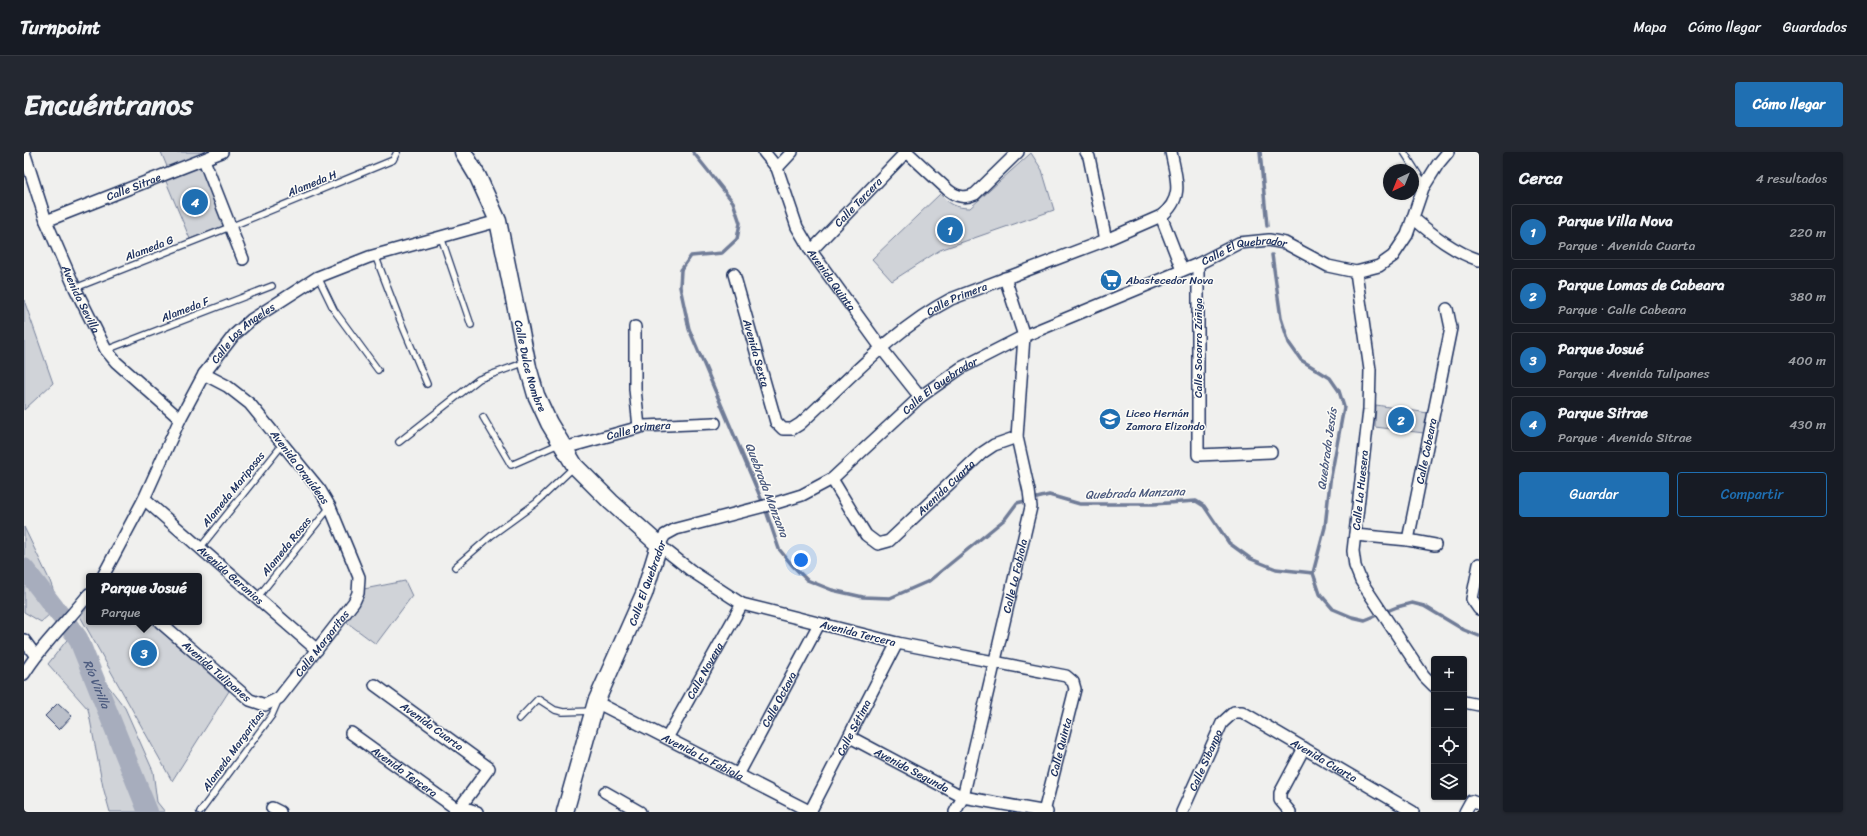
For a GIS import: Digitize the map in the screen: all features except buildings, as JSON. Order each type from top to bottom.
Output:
[{"type":"street","name":"Calle Sitrae","points":[[46,221],[222,152]]},
{"type":"street","name":"Calle Dulce Nombre","points":[[464,152],[478,177],[498,221],[526,361],[536,394],[549,423],[576,466],[611,502],[659,546]]},
{"type":"street","name":"Avenida Quinta","points":[[764,152],[777,168],[797,227],[811,251],[882,349],[920,397]]},
{"type":"street","points":[[777,168],[792,152]]},
{"type":"street","points":[[906,152],[954,195],[962,197],[969,197],[975,194],[1018,152]]},
{"type":"street","name":"Calle Tercera","points":[[811,251],[906,152]]},
{"type":"street","points":[[1086,152],[1089,157],[1106,240]]},
{"type":"street","points":[[1171,152],[1178,184],[1176,201],[1170,210],[1161,216],[1182,270]]},
{"type":"street","name":"Calle El Quebrador","points":[[565,812],[595,706],[644,594],[659,546],[665,535],[676,528],[802,495],[832,479],[920,397],[961,368],[1024,336],[1198,264],[1239,243],[1269,240],[1285,243],[1328,266],[1356,272],[1385,263],[1407,235],[1418,199],[1438,164],[1448,152]]},
{"type":"street","name":"Avenida Sevilla","points":[[28,153],[46,221],[75,288],[106,350],[116,362],[180,419]]},
{"type":"street","points":[[204,160],[243,259]]},
{"type":"street","name":"Calle Primera","points":[[783,429],[792,429],[800,424],[882,349],[932,309],[951,299],[1106,240],[1161,216]]},
{"type":"street","points":[[1413,218],[1433,235],[1464,255],[1479,260]]},
{"type":"street","name":"Calle Los Ángeles","points":[[106,573],[144,499],[180,419],[204,374],[234,335],[251,320],[318,277],[375,255],[498,221]]},
{"type":"street","name":"Calle Socorro Zúñiga","points":[[1198,264],[1198,455],[1272,452]]},
{"type":"street","name":"Calle La Huesera","points":[[1356,272],[1370,370],[1369,410],[1353,551],[1355,566],[1361,581],[1424,676],[1431,683]]},
{"type":"street","name":"Avenida Sexta","points":[[734,274],[776,422],[783,429]]},
{"type":"street","points":[[1005,278],[1024,336]]},
{"type":"street","name":"Calle Cabeara","points":[[1408,540],[1452,328],[1447,309]]},
{"type":"street","points":[[635,327],[635,389],[639,427]]},
{"type":"street","name":"Calle La Fabiola","points":[[955,812],[963,797],[1031,506],[1017,437],[1024,336]]},
{"type":"street","name":"Avenida Orquídeas","points":[[204,374],[227,386],[250,404],[320,490],[330,507],[359,577],[359,586]]},
{"type":"street","name":"Calle Primera","points":[[562,445],[639,427],[715,423]]},
{"type":"street","name":"Avenida Cuarta","points":[[832,479],[866,536],[878,544],[889,541],[982,453],[994,445],[1017,437]]},
{"type":"street","name":"Avenida Geranios","points":[[144,499],[317,650]]},
{"type":"street","points":[[1355,535],[1408,540],[1435,545]]},
{"type":"street","name":"Avenida Tercera","points":[[659,546],[693,572],[742,604],[897,643],[1066,676],[1073,682]]},
{"type":"street","points":[[1479,564],[1472,599],[1479,609]]},
{"type":"street","name":"Calle Margaritas","points":[[279,698],[354,602],[359,586]]},
{"type":"street","points":[[24,674],[35,655],[75,612],[86,598]]},
{"type":"street","name":"Calle Novena","points":[[666,738],[742,604]]},
{"type":"street","name":"Calle Octava","points":[[738,775],[819,624]]},
{"type":"street","name":"Avenida Tulipanes","points":[[163,625],[250,700],[265,704],[279,698]]},
{"type":"street","points":[[24,640],[35,655]]},
{"type":"street","name":"Calle Sétima","points":[[810,812],[897,643]]},
{"type":"street","name":"Calle Quinta","points":[[1045,812],[1075,689],[1073,682]]},
{"type":"street","name":"Avenida Cuarta","points":[[375,685],[489,768],[457,811]]},
{"type":"street","points":[[1467,703],[1479,705]]},
{"type":"street","name":"Avenida La Fabiola","points":[[595,706],[666,738],[810,812]]},
{"type":"street","name":"Avenida Cuarta","points":[[1234,712],[1242,712],[1413,812]]},
{"type":"street","name":"Calle Sibanpo","points":[[1182,812],[1222,723],[1234,712]]},
{"type":"street","name":"Avenida Tercera","points":[[351,733],[457,811]]},
{"type":"street","name":"Avenida Segunda","points":[[850,736],[963,797],[1045,812]]},
{"type":"street","points":[[1290,812],[1280,800],[1282,786],[1304,748]]},
{"type":"street","points":[[605,792],[640,812]]},
{"type":"street","points":[[1465,812],[1471,801],[1479,804]]},
{"type":"street","points":[[457,811],[465,808],[477,812]]},
{"type":"lane","name":"Alameda H","points":[[230,227],[393,160],[397,152]]},
{"type":"lane","points":[[1404,152],[1425,185]]},
{"type":"lane","name":"Alameda G","points":[[75,288],[230,227]]},
{"type":"lane","points":[[441,237],[471,325]]},
{"type":"lane","points":[[375,255],[427,384]]},
{"type":"lane","points":[[318,277],[334,310],[378,370]]},
{"type":"lane","name":"Alameda F","points":[[106,350],[272,286]]},
{"type":"lane","points":[[399,442],[479,379],[526,361]]},
{"type":"lane","points":[[483,417],[510,465],[562,445]]},
{"type":"lane","name":"Alameda Mariposas","points":[[200,548],[283,443]]},
{"type":"lane","points":[[456,567],[492,535],[536,503],[576,466]]},
{"type":"lane","name":"Alameda Rosas","points":[[257,598],[330,507]]},
{"type":"lane","name":"Alameda Margaritas","points":[[200,812],[272,715],[279,698]]},
{"type":"lane","points":[[519,720],[538,699],[555,710],[563,712],[595,706]]},
{"type":"shaded area","points":[[161,152],[211,152],[168,169]]},
{"type":"shaded area","points":[[1031,153],[1042,170],[1054,210],[940,250],[892,281],[872,259],[940,194],[953,205],[970,208]]},
{"type":"shaded area","points":[[201,164],[224,226],[190,239],[165,179]]},
{"type":"shaded area","points":[[24,300],[53,383],[24,410]]},
{"type":"shaded area","points":[[1376,405],[1428,413],[1424,433],[1375,427]]},
{"type":"shaded area","points":[[24,527],[50,581],[59,606],[41,622],[24,612]]},
{"type":"shaded area","points":[[405,581],[412,596],[376,644],[345,621],[364,589]]},
{"type":"shaded area","points":[[86,609],[86,625],[153,625],[229,691],[172,781],[80,616]]},
{"type":"shaded area","points":[[70,636],[125,708],[153,771],[157,802],[165,812],[110,812],[103,787],[88,709],[48,664]]},
{"type":"waterway","name":"Quebrada Manzana","points":[[693,152],[733,202],[740,223],[737,239],[722,253],[691,256],[681,270],[680,287],[689,329],[765,508],[779,549],[807,580],[832,590],[863,597],[890,598],[929,581],[1005,519],[1017,503],[1049,495],[1080,504],[1154,504],[1196,501],[1204,506],[1229,543],[1251,559],[1276,569],[1313,573]]},
{"type":"waterway","name":"Quebrada Jesús","points":[[1260,152],[1267,226]]},
{"type":"waterway","name":"Quebrada Jesús","points":[[1272,255],[1281,318],[1289,343],[1301,360],[1330,378],[1339,391],[1344,407],[1330,482],[1325,527],[1313,573]]},
{"type":"waterway","name":"Río Virilla","points":[[24,568],[78,638],[148,812]]},
{"type":"waterway","points":[[1313,573],[1320,594],[1333,609],[1352,617],[1365,620],[1397,607],[1412,603],[1424,606],[1464,630],[1479,636]]},
{"type":"place","name":"Parque Sitrae","points":[[195,202]]},
{"type":"place","name":"Parque Villa Nova","points":[[950,230]]},
{"type":"place","name":"Abastecedor Nova","points":[[1111,280]]},
{"type":"place","name":"Liceo Hernán Zamora Elizondo","points":[[1110,419]]},
{"type":"place","name":"Parque Lomas de Cabeara","points":[[1401,420]]},
{"type":"place","name":"Parque Josué","points":[[144,653]]}]
